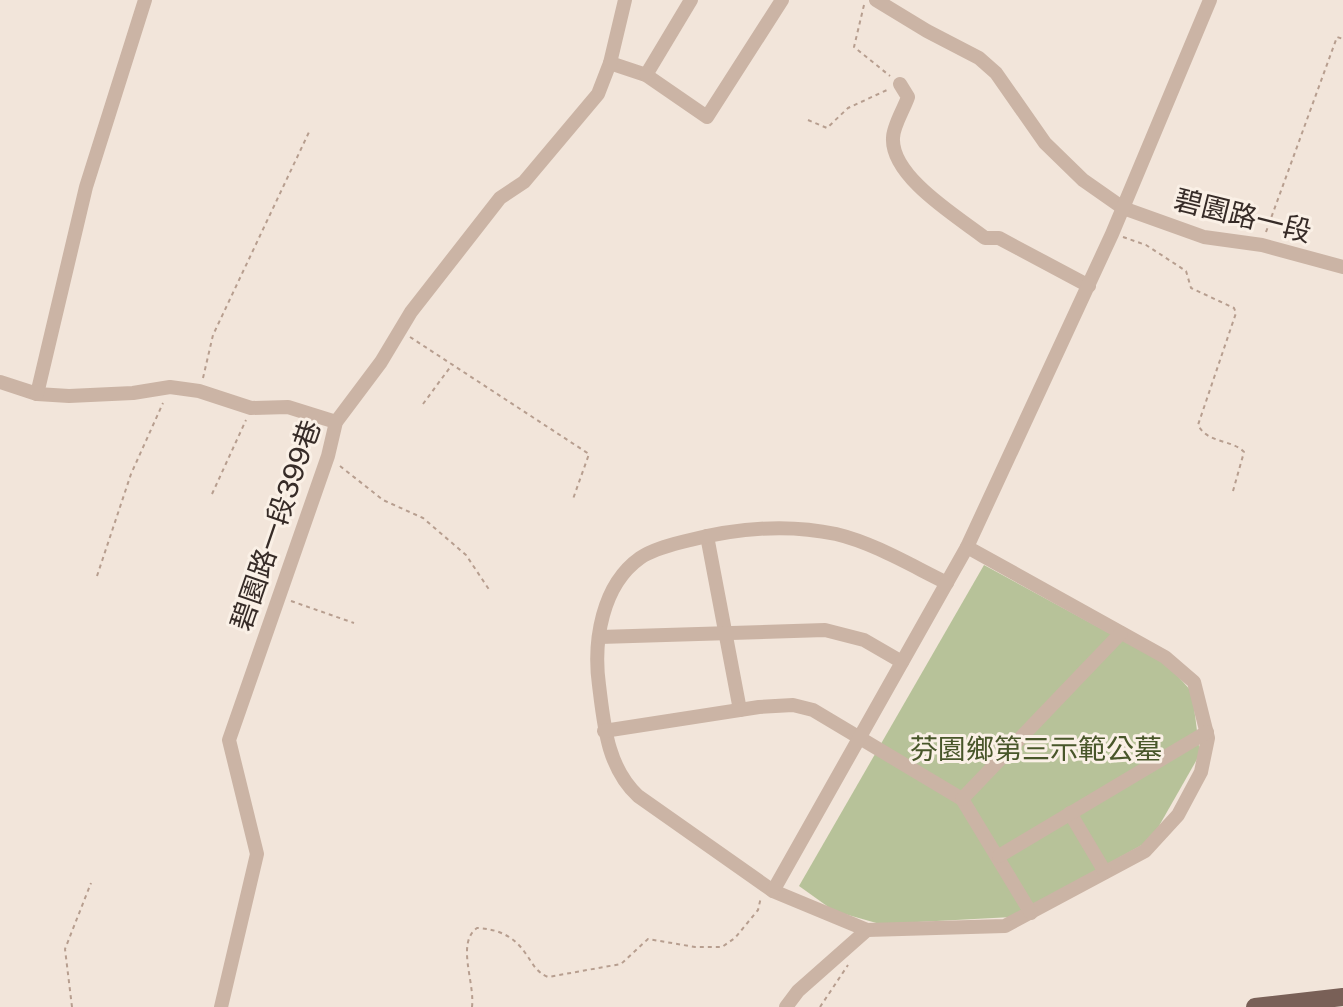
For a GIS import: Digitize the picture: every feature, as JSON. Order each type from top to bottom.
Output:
[{"type":"main road","points":[[1255,1007],[1343,997]]},
{"type":"street","points":[[37,394],[86,187],[145,0]]},
{"type":"street","name":"碧園路一段399巷","points":[[221,1007],[257,854],[229,740],[328,456],[336,422],[381,362],[399,330],[500,198],[524,182],[598,94],[610,63],[625,0]]},
{"type":"street","points":[[646,75],[691,0]]},
{"type":"street","points":[[610,63],[646,75],[707,117],[782,0]]},
{"type":"street","name":"碧園路一段","points":[[876,0],[979,58],[996,73],[1045,143],[1083,180],[1123,208],[1204,237],[1262,245],[1343,267]]},
{"type":"street","points":[[770,888],[967,547],[1089,286],[1210,0]]},
{"type":"street","points":[[900,84],[908,97],[893,137],[895,150],[914,185],[985,238],[999,238],[1089,286]]},
{"type":"street","points":[[0,382],[37,394],[69,396],[133,393],[170,387],[199,391],[251,408],[288,407],[336,422]]},
{"type":"street","points":[[947,583],[838,535],[787,527],[746,529],[707,536],[671,545],[641,558],[611,591],[600,637],[598,678],[604,731],[625,783],[638,796],[770,888],[867,930],[1005,926],[1145,851],[1178,815],[1201,772],[1207,732],[1194,682],[1165,657],[967,547]]},
{"type":"street","points":[[707,536],[740,710]]},
{"type":"street","points":[[600,637],[825,630],[864,640],[902,662]]},
{"type":"street","points":[[962,799],[1121,633]]},
{"type":"street","points":[[604,731],[740,710],[803,706],[962,799],[1031,913]]},
{"type":"street","points":[[999,856],[1207,732]]},
{"type":"street","points":[[1070,813],[1105,872]]},
{"type":"street","points":[[786,1007],[798,991],[867,930]]},
{"type":"path","points":[[808,120],[827,128],[848,108],[900,84],[854,47],[866,0]]},
{"type":"path","points":[[1262,245],[1337,37],[1343,39]]},
{"type":"path","points":[[199,391],[213,335],[310,130]]},
{"type":"path","points":[[1112,234],[1146,245],[1186,271],[1191,288],[1234,308],[1236,313],[1198,425],[1201,431],[1221,443],[1238,445],[1244,452],[1233,491]]},
{"type":"path","points":[[399,330],[589,454],[573,499]]},
{"type":"path","points":[[423,404],[453,365]]},
{"type":"path","points":[[97,576],[131,474],[170,387]]},
{"type":"path","points":[[212,494],[251,408]]},
{"type":"path","points":[[328,456],[383,500],[423,518],[466,555],[490,591]]},
{"type":"path","points":[[278,597],[354,623]]},
{"type":"path","points":[[72,1007],[65,949],[91,883]]},
{"type":"path","points":[[472,1007],[471,977],[465,950],[470,933],[477,928],[503,932],[525,952],[535,968],[548,977],[621,964],[648,939],[695,947],[722,947],[735,938],[758,910],[770,888]]},
{"type":"path","points":[[820,1007],[847,970],[854,941]]},
{"type":"green space","name":"芬園鄉第三示範公墓","points":[[984,565],[1168,665],[1192,692],[1200,754],[1151,840],[1012,917],[880,924],[834,911],[799,886]]}]
